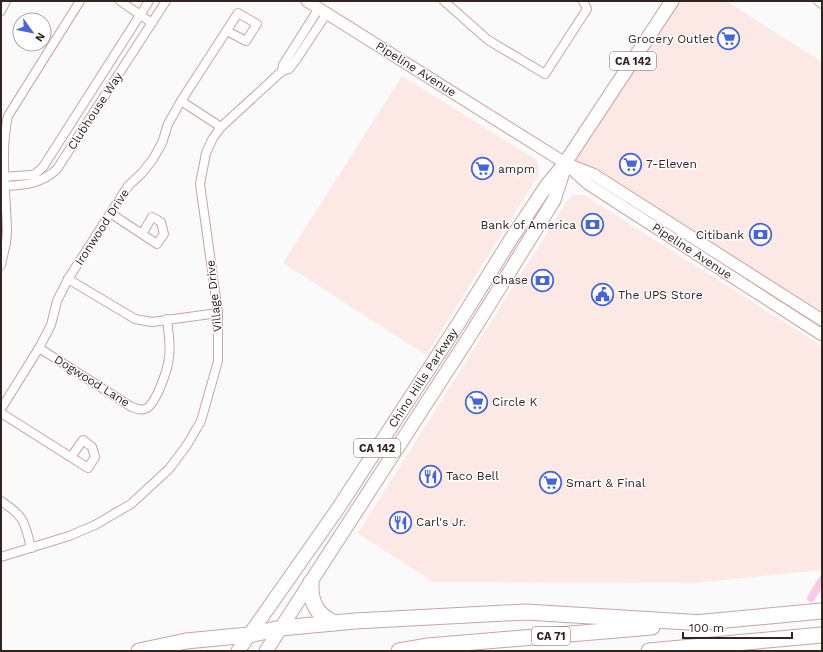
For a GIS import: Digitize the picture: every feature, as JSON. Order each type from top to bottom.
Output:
[{"type":"highway","points":[[311,582],[310,594],[317,612],[325,619],[334,623]]},
{"type":"highway","name":"CA 71","points":[[399,651],[428,646],[822,611]]},
{"type":"highway","points":[[139,651],[186,642],[249,635],[281,628],[334,623],[526,612],[704,622]]},
{"type":"highway","points":[[649,651],[822,635]]},
{"type":"main road","name":"Pipeline Avenue","points":[[307,1],[565,164],[588,184],[822,335]]},
{"type":"main road","name":"Chino Hills Parkway","points":[[238,651],[337,510],[542,192],[565,164],[672,1]]},
{"type":"main road","name":"Pipeline Avenue","points":[[565,164],[593,174],[822,320]]},
{"type":"main road","name":"Chino Hills Parkway","points":[[266,651],[471,334],[554,200],[565,164]]},
{"type":"street","points":[[1,11],[6,1]]},
{"type":"street","points":[[1,265],[7,231],[2,177],[4,128],[8,116],[80,1]]},
{"type":"street","points":[[120,1],[152,23]]},
{"type":"street","name":"Clubhouse Way","points":[[2,177],[31,176],[43,167],[149,1]]},
{"type":"street","name":"Clubhouse Way","points":[[3,186],[31,184],[50,177],[57,169],[166,1]]},
{"type":"street","points":[[444,1],[488,40],[545,74],[587,9],[583,1]]},
{"type":"street","points":[[818,1],[822,4]]},
{"type":"street","name":"Village Drive","points":[[282,71],[283,65],[303,34],[323,11]]},
{"type":"street","name":"Village Drive","points":[[1,557],[69,536],[95,525],[131,504],[169,469],[187,445],[201,421],[218,361],[218,313],[200,184],[206,153],[213,138],[221,127],[282,71],[289,69],[311,38],[323,11]]},
{"type":"street","name":"Ironwood Drive","points":[[1,409],[39,348],[51,325],[57,301],[68,279],[128,186],[142,173],[153,159],[162,143],[168,124],[181,101],[227,31]]},
{"type":"street","points":[[303,34],[311,38]]},
{"type":"street","points":[[181,101],[221,127]]},
{"type":"street","points":[[110,213],[142,234]]},
{"type":"street","points":[[68,279],[135,319],[152,322],[218,313]]},
{"type":"street","name":"Dogwood Lane","points":[[39,348],[130,406],[140,410],[146,409],[155,400],[169,357],[167,319]]},
{"type":"street","points":[[1,413],[71,457]]},
{"type":"street","points":[[1,501],[20,515],[26,525],[32,548]]},
{"type":"shaded area","points":[[678,1],[726,1],[822,62],[822,324],[570,163]]},
{"type":"shaded area","points":[[402,76],[537,160],[539,174],[426,355],[283,263]]},
{"type":"shaded area","points":[[571,195],[584,195],[822,346],[822,570],[694,583],[433,582],[358,533]]},
{"type":"waterway","points":[[811,598],[822,580]]},
{"type":"place","name":"Grocery Outlet","points":[[729,39]]},
{"type":"place","name":"7-Eleven","points":[[630,164]]},
{"type":"place","name":"ampm","points":[[483,169]]},
{"type":"place","name":"Bank of America","points":[[592,225]]},
{"type":"place","name":"Citibank","points":[[760,235]]},
{"type":"place","name":"Chase","points":[[543,280]]},
{"type":"place","name":"The UPS Store","points":[[603,295]]},
{"type":"place","name":"Circle K","points":[[476,402]]},
{"type":"place","name":"Taco Bell","points":[[430,476]]},
{"type":"place","name":"Smart & Final","points":[[550,483]]},
{"type":"place","name":"Carl's Jr.","points":[[400,522]]}]
